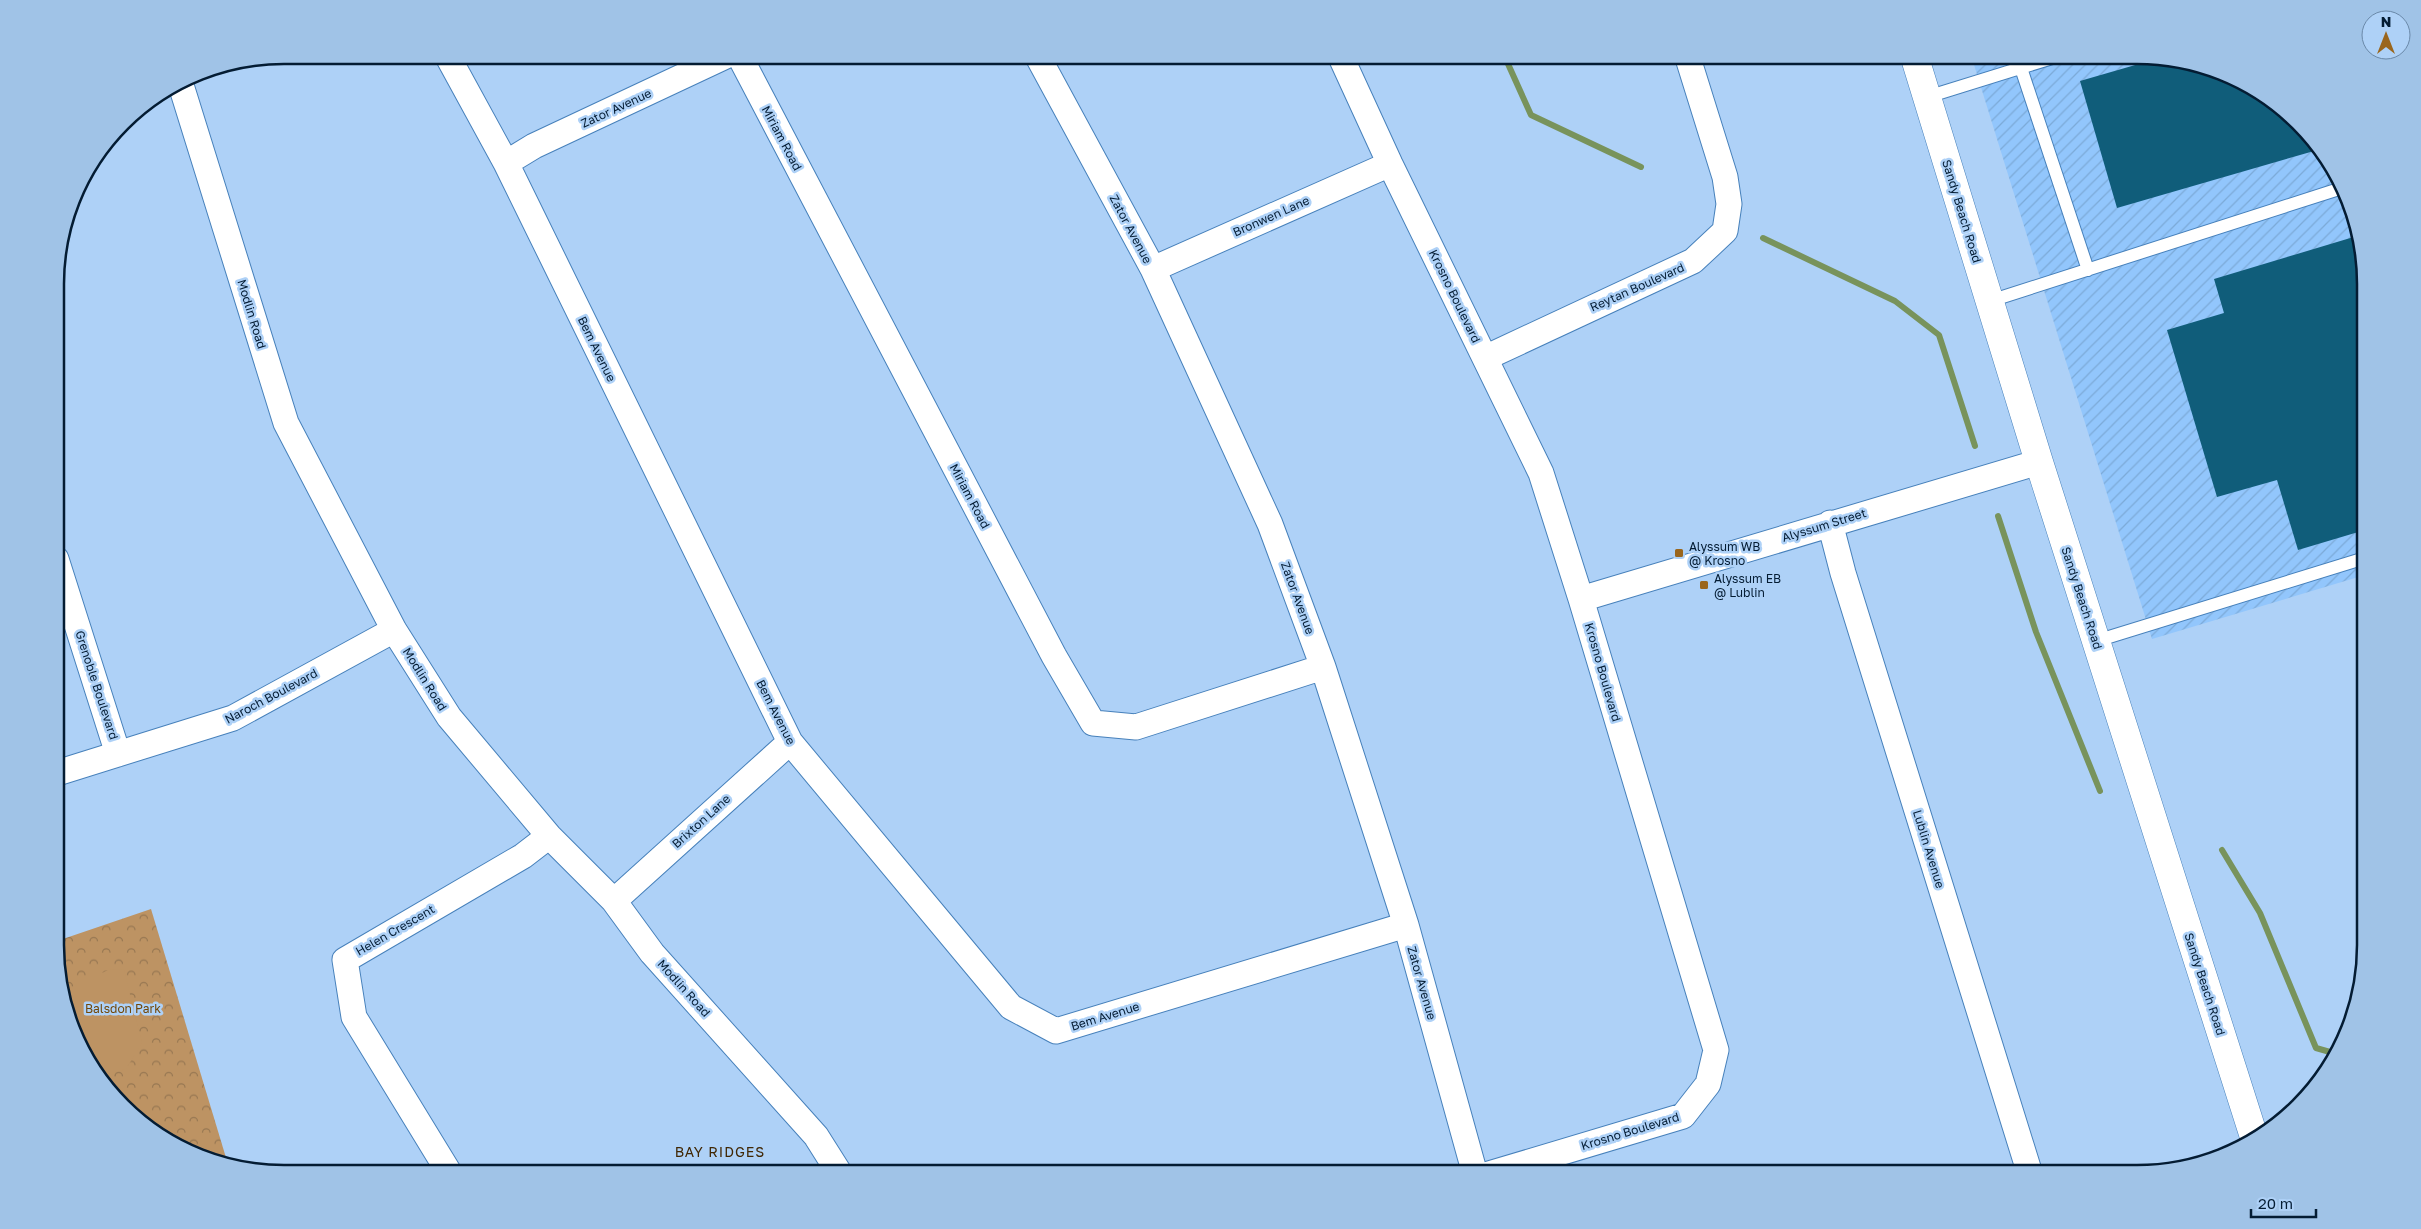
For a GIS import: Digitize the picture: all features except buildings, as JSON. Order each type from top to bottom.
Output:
[{"type":"street","name":"Bem Avenue","points":[[452,64],[506,163],[790,742],[1011,1007],[1056,1031],[1406,926]]},
{"type":"street","name":"Zator Avenue","points":[[506,163],[534,146],[709,64]]},
{"type":"street","name":"Miriam Road","points":[[744,64],[1054,656],[1093,723],[1136,727],[1323,667]]},
{"type":"street","name":"Zator Avenue","points":[[1042,64],[1153,269],[1270,524],[1323,667],[1406,926],[1472,1165]]},
{"type":"street","name":"Krosno Boulevard","points":[[1344,64],[1390,164],[1541,473],[1581,599],[1716,1050],[1708,1084],[1683,1116],[1519,1165]]},
{"type":"street","name":"Reytan Boulevard","points":[[1485,358],[1693,262],[1725,231],[1729,204],[1726,177],[1690,64]]},
{"type":"street","name":"Sandy Beach Road","points":[[1917,64],[2039,462],[2253,1132]]},
{"type":"street","name":"Modlin Road","points":[[182,89],[286,423],[394,630],[449,717],[549,836],[614,901],[652,953],[816,1136],[834,1165]]},
{"type":"street","name":"Bronwen Lane","points":[[1153,269],[1390,164]]},
{"type":"street","name":"Alyssum Street","points":[[1581,599],[2039,462]]},
{"type":"street","name":"Lublin Avenue","points":[[1830,524],[1846,582],[2027,1165]]},
{"type":"street","name":"Grenoble Boulevard","points":[[64,584],[118,754]]},
{"type":"street","name":"Naroch Boulevard","points":[[64,771],[233,718],[394,630]]},
{"type":"street","name":"Brixton Lane","points":[[614,901],[790,742]]},
{"type":"street","name":"Helen Crescent","points":[[444,1165],[354,1017],[345,960],[523,856],[549,836]]},
{"type":"lane","points":[[1927,97],[2034,64]]},
{"type":"lane","points":[[2021,68],[2088,270]]},
{"type":"lane","points":[[1990,301],[2336,190]]},
{"type":"lane","points":[[2096,641],[2357,560]]},
{"type":"shaded area","points":[[1974,64],[2151,64],[2180,68],[2208,75],[2247,93],[2271,109],[2293,128],[2312,150],[2328,174],[2346,213],[2353,241],[2357,270],[2357,577],[2152,639]]},
{"type":"green space","name":"Balsdon Park","points":[[151,909],[226,1158],[187,1143],[150,1120],[128,1101],[109,1079],[93,1055],[75,1016],[66,974],[64,939]]},
{"type":"green space","points":[[110,969],[124,970],[142,1043],[126,1069],[106,1075],[86,1042],[75,1016],[68,990]]},
{"type":"waterway","points":[[1508,64],[1531,115],[1641,167]]},
{"type":"waterway","points":[[1763,238],[1895,301],[1939,335],[1975,446]]},
{"type":"waterway","points":[[1998,516],[2036,632],[2100,791]]},
{"type":"waterway","points":[[2222,850],[2260,913],[2316,1048],[2330,1052]]},
{"type":"place","name":"Alyssum WB @ Krosno","points":[[1679,553]]},
{"type":"place","name":"Alyssum EB @ Lublin","points":[[1704,585]]},
{"type":"district","name":"BAY RIDGES","points":[[720,1151]]}]
